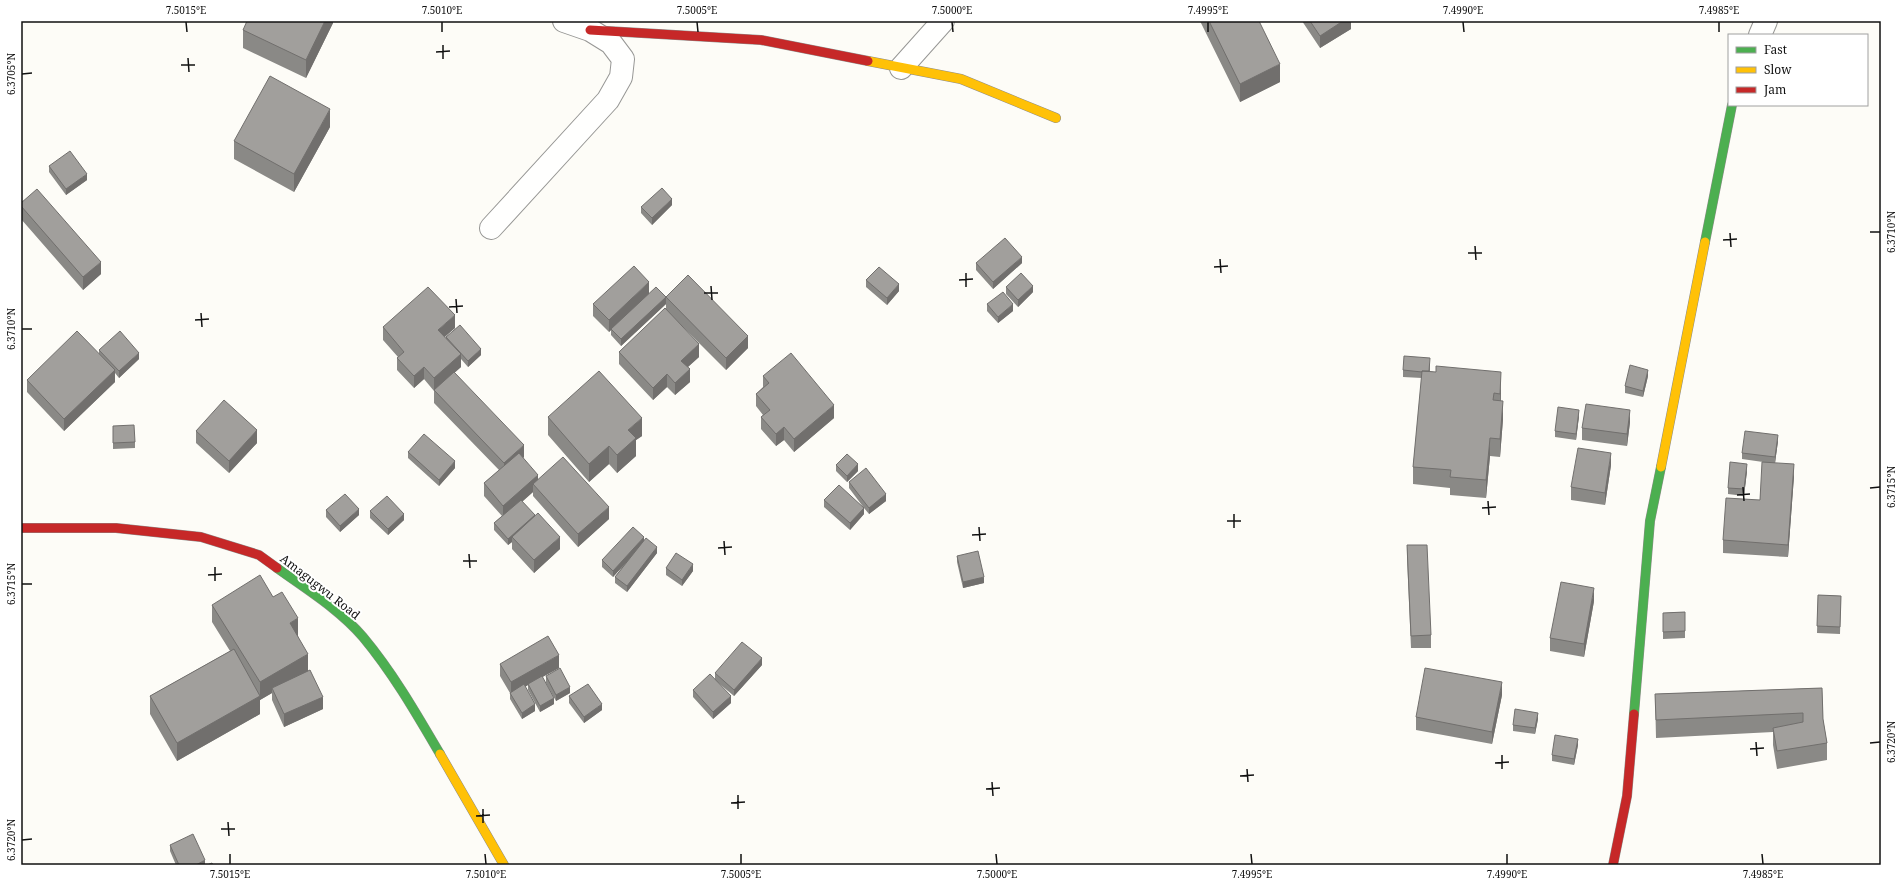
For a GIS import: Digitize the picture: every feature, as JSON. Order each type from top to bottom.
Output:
[{"type":"street","points":[[491,228],[608,100],[621,77],[623,59],[611,43],[590,30],[564,21]]},
{"type":"street","points":[[901,68],[943,21]]},
{"type":"street","points":[[1760,34],[1766,21]]},
{"type":"street","points":[[590,30],[761,40],[960,79],[1056,118]]},
{"type":"street","points":[[1612,865],[1627,796],[1650,520],[1732,106]]},
{"type":"street","name":"Amagugwu Road","points":[[21,528],[116,528],[172,533],[201,537],[259,555],[339,614],[362,636],[403,690],[504,865]]},
{"type":"building","points":[[247,21],[325,21],[306,60],[243,30]]},
{"type":"building","points":[[1209,21],[1259,21],[1280,64],[1240,84]]},
{"type":"building","points":[[1310,21],[1343,21],[1320,36]]},
{"type":"building","points":[[270,76],[330,109],[294,174],[234,141]]},
{"type":"building","points":[[70,151],[87,174],[66,189],[49,166]]},
{"type":"building","points":[[662,188],[672,199],[652,218],[641,207]]},
{"type":"building","points":[[37,189],[101,262],[83,277],[21,206],[21,203]]},
{"type":"building","points":[[1005,238],[1022,257],[993,282],[976,263]]},
{"type":"building","points":[[634,266],[649,282],[609,320],[593,304]]},
{"type":"building","points":[[879,267],[899,284],[887,298],[866,280]]},
{"type":"building","points":[[1021,273],[1033,286],[1018,300],[1006,287]]},
{"type":"building","points":[[688,275],[748,336],[726,358],[666,297]]},
{"type":"building","points":[[428,287],[455,315],[438,330],[461,354],[434,378],[424,367],[414,376],[397,358],[404,352],[383,327]]},
{"type":"building","points":[[656,287],[666,297],[621,339],[611,329]]},
{"type":"building","points":[[1003,292],[1013,304],[998,317],[987,304]]},
{"type":"building","points":[[665,308],[699,344],[681,361],[690,369],[675,383],[667,374],[653,388],[619,352]]},
{"type":"building","points":[[460,325],[481,349],[468,361],[446,337]]},
{"type":"building","points":[[77,331],[115,370],[64,419],[27,380]]},
{"type":"building","points":[[120,331],[139,353],[119,371],[99,350]]},
{"type":"building","points":[[791,353],[834,405],[794,439],[784,427],[776,434],[761,417],[770,410],[756,394],[769,383],[763,376]]},
{"type":"building","points":[[1404,356],[1430,358],[1429,371],[1422,372],[1403,370]]},
{"type":"building","points":[[1630,365],[1648,370],[1643,391],[1625,386]]},
{"type":"building","points":[[1436,366],[1501,372],[1500,394],[1494,393],[1493,400],[1503,401],[1500,439],[1490,438],[1486,480],[1450,477],[1451,470],[1413,467],[1422,371],[1436,372]]},
{"type":"building","points":[[599,371],[642,418],[628,430],[636,438],[617,455],[609,446],[589,464],[548,417]]},
{"type":"building","points":[[454,372],[524,445],[504,463],[434,390]]},
{"type":"building","points":[[224,400],[257,430],[229,461],[196,431]]},
{"type":"building","points":[[1586,404],[1630,410],[1627,434],[1582,428]]},
{"type":"building","points":[[1558,407],[1579,410],[1576,434],[1555,431]]},
{"type":"building","points":[[134,425],[135,442],[113,443],[113,426]]},
{"type":"building","points":[[1745,431],[1778,435],[1775,457],[1742,453]]},
{"type":"building","points":[[424,434],[455,461],[439,480],[408,452]]},
{"type":"building","points":[[1578,448],[1611,453],[1605,493],[1571,487]]},
{"type":"building","points":[[519,453],[538,475],[503,506],[484,483]]},
{"type":"building","points":[[847,454],[858,464],[847,476],[836,465]]},
{"type":"building","points":[[563,457],[609,507],[578,534],[533,484]]},
{"type":"building","points":[[1730,462],[1747,464],[1744,489],[1728,488]]},
{"type":"building","points":[[1762,462],[1794,464],[1788,545],[1723,540],[1726,498],[1760,500]]},
{"type":"building","points":[[866,468],[886,494],[869,508],[849,482]]},
{"type":"building","points":[[839,485],[864,508],[850,523],[824,500]]},
{"type":"building","points":[[345,494],[359,509],[340,526],[326,510]]},
{"type":"building","points":[[387,496],[404,514],[388,529],[370,511]]},
{"type":"building","points":[[521,500],[535,515],[508,539],[494,523]]},
{"type":"building","points":[[538,513],[560,537],[534,560],[512,537]]},
{"type":"building","points":[[633,527],[644,537],[613,571],[602,560]]},
{"type":"building","points":[[646,538],[657,547],[627,586],[615,577]]},
{"type":"building","points":[[1407,545],[1427,545],[1431,635],[1411,636]]},
{"type":"building","points":[[978,551],[984,577],[963,582],[957,556]]},
{"type":"building","points":[[676,553],[693,564],[682,580],[666,568]]},
{"type":"building","points":[[260,575],[273,597],[282,592],[298,618],[290,623],[308,654],[260,682],[212,605]]},
{"type":"building","points":[[1561,582],[1594,588],[1584,644],[1550,638]]},
{"type":"building","points":[[1818,595],[1841,596],[1840,627],[1817,626]]},
{"type":"building","points":[[1685,612],[1685,631],[1663,632],[1663,613]]},
{"type":"building","points":[[548,636],[559,655],[511,682],[500,664]]},
{"type":"building","points":[[742,642],[762,658],[734,690],[715,673]]},
{"type":"building","points":[[234,649],[260,696],[177,743],[150,696]]},
{"type":"building","points":[[560,668],[570,687],[556,695],[546,676]]},
{"type":"building","points":[[1425,668],[1502,682],[1492,732],[1416,717]]},
{"type":"building","points":[[310,670],[323,697],[284,714],[272,688]]},
{"type":"building","points":[[710,674],[731,696],[713,712],[693,690]]},
{"type":"building","points":[[542,676],[554,698],[540,706],[528,684]]},
{"type":"building","points":[[524,684],[535,704],[522,713],[510,693]]},
{"type":"building","points":[[588,684],[602,704],[584,717],[569,696]]},
{"type":"building","points":[[1822,688],[1823,719],[1827,743],[1777,751],[1773,728],[1803,722],[1803,713],[1656,720],[1655,694]]},
{"type":"building","points":[[1515,709],[1538,713],[1535,728],[1513,725]]},
{"type":"building","points":[[1555,735],[1578,739],[1574,759],[1552,755]]},
{"type":"building","points":[[193,834],[205,860],[196,865],[179,865],[170,845]]},
{"type":"traffic: fast","points":[[1705,242],[1732,106]]},
{"type":"traffic: fast","points":[[1634,714],[1650,521],[1661,467]]},
{"type":"traffic: fast","points":[[277,568],[333,608],[363,637],[394,679],[440,754]]},
{"type":"traffic: slow","points":[[868,61],[961,79],[1056,118]]},
{"type":"traffic: slow","points":[[1661,467],[1705,242]]},
{"type":"traffic: slow","points":[[440,754],[504,865]]},
{"type":"traffic: jam","points":[[590,30],[761,40],[868,61]]},
{"type":"traffic: jam","points":[[21,528],[116,528],[201,537],[259,555],[277,568]]},
{"type":"traffic: jam","points":[[1613,865],[1627,796],[1634,714]]}]
